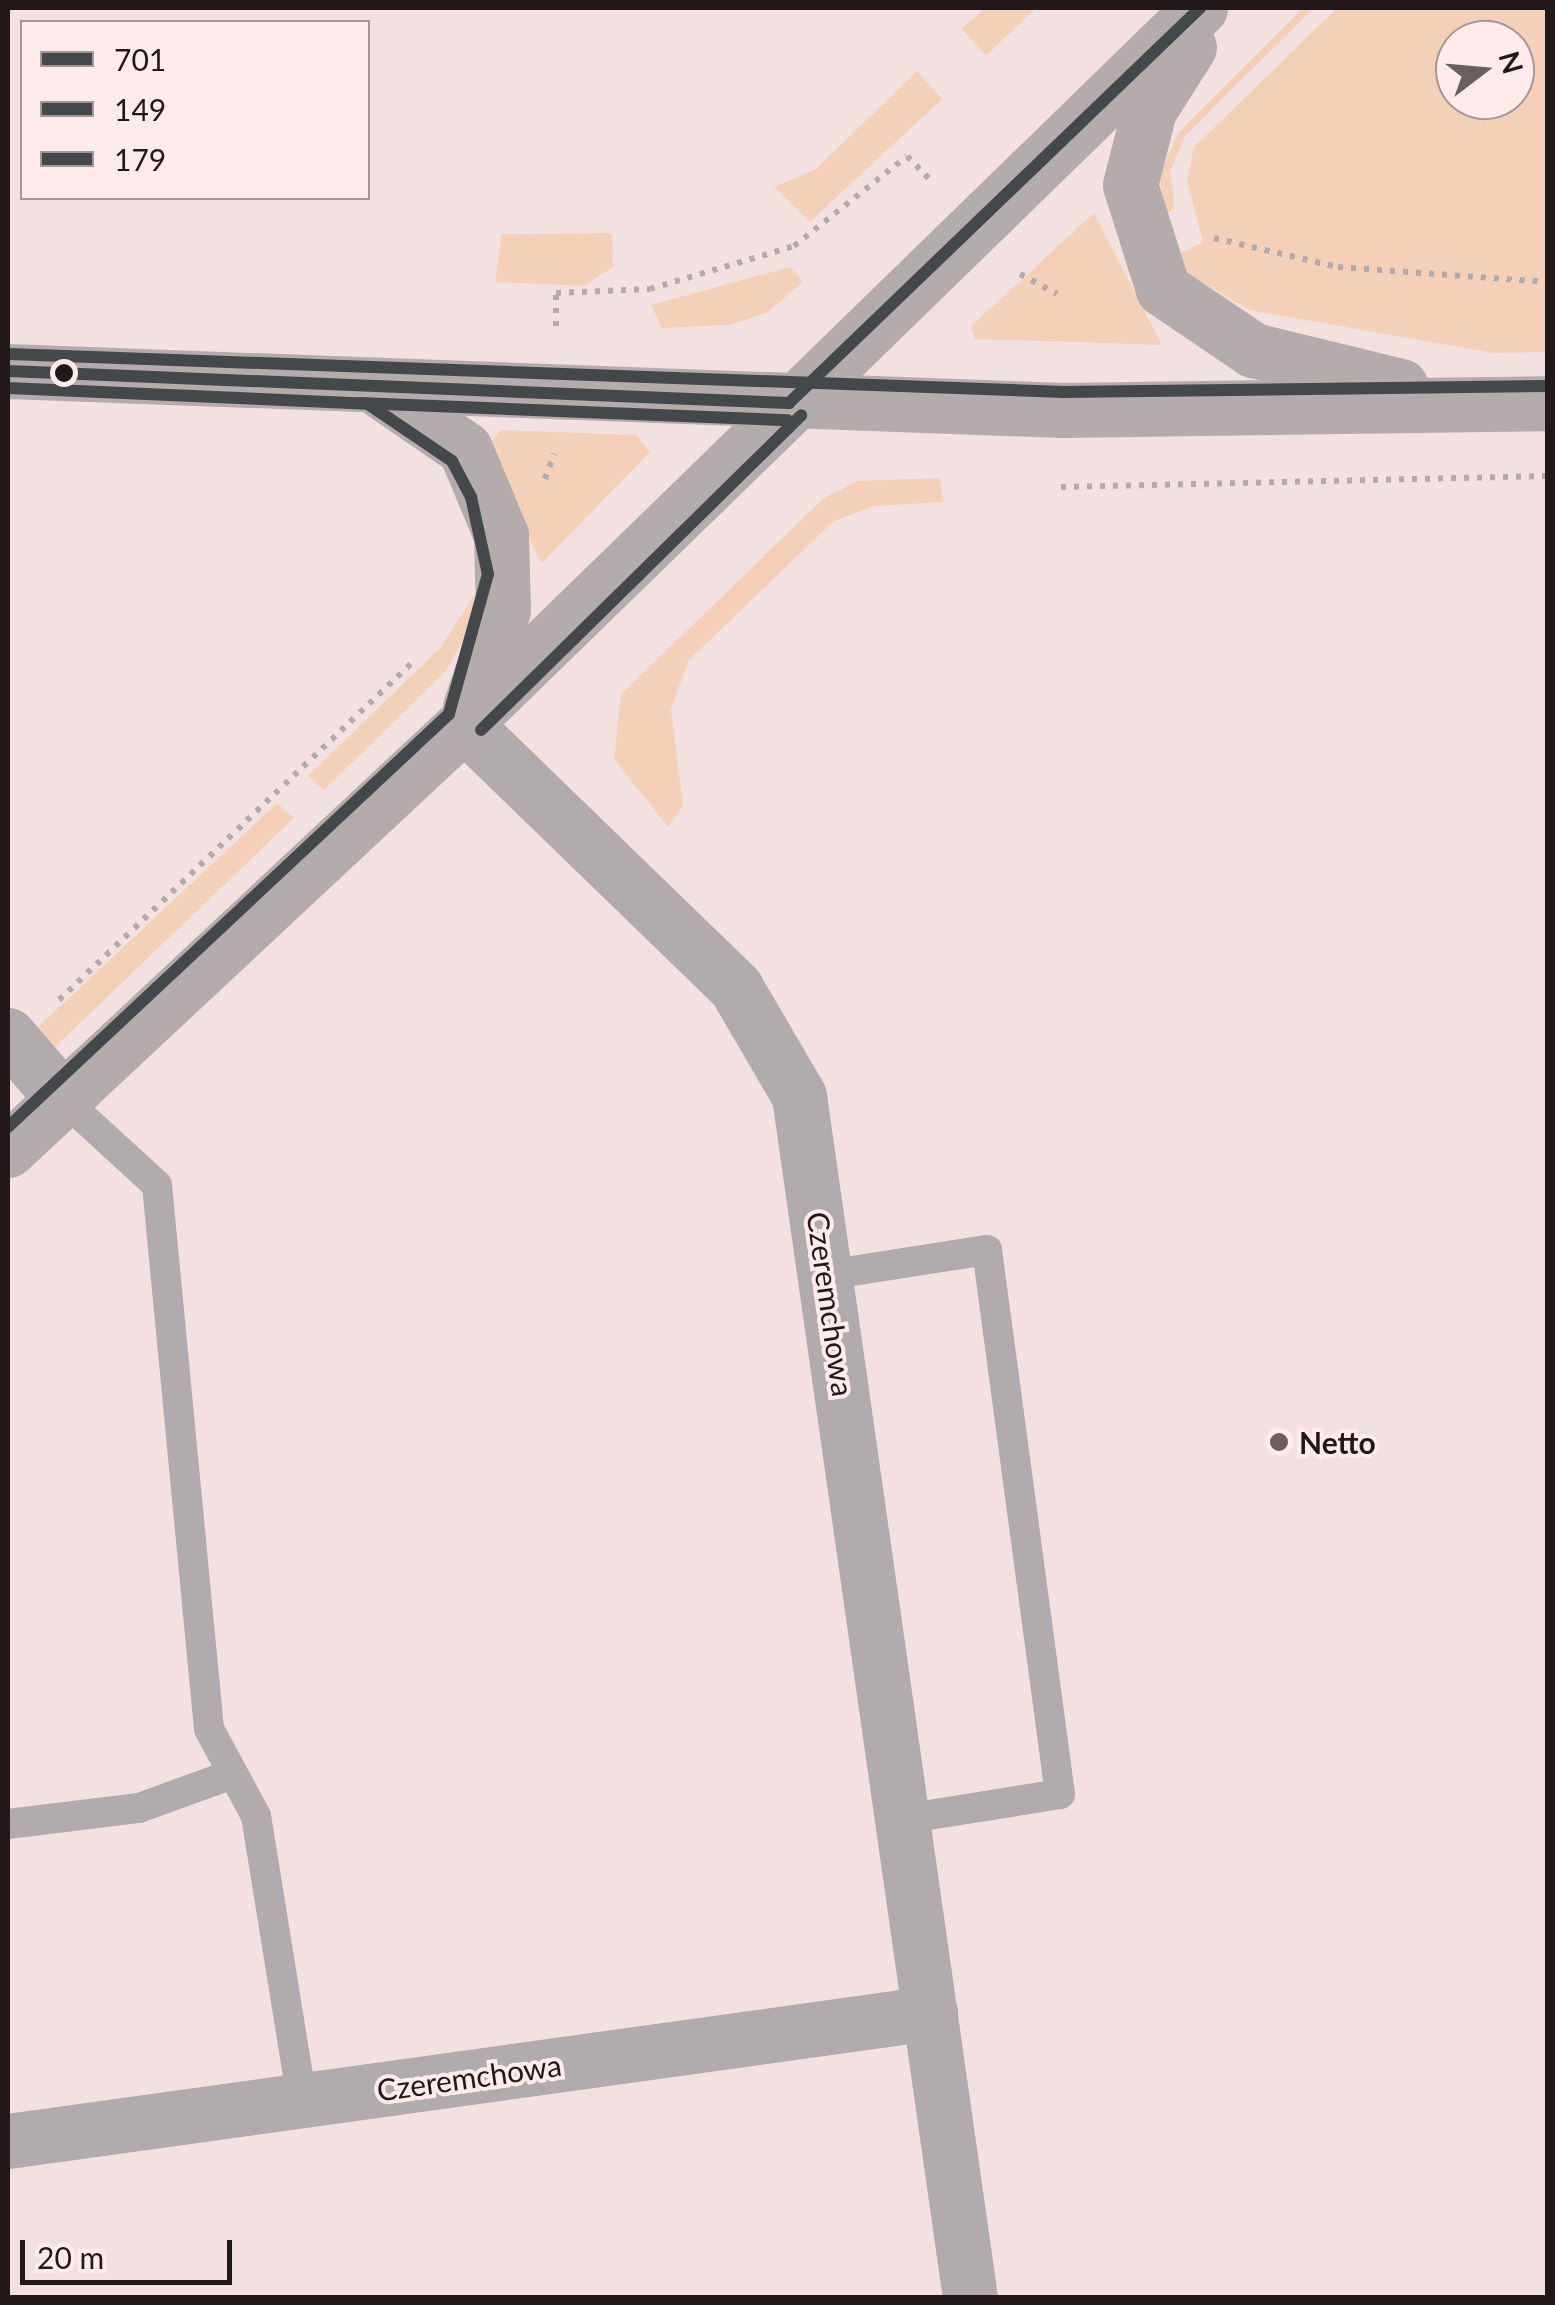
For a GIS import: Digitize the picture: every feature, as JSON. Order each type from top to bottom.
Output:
[{"type":"street","points":[[8,1150],[464,724],[789,402],[1200,8]]},
{"type":"street","points":[[1215,8],[1149,110],[1130,185],[1163,288],[1254,350],[1477,405]]},
{"type":"street","points":[[8,372],[789,402],[1548,403]]},
{"type":"street","points":[[374,387],[464,449],[502,535],[504,610],[464,724]]},
{"type":"street","name":"Czeremchowa","points":[[464,724],[763,1022],[807,1125],[970,2298]]},
{"type":"street","points":[[11,1039],[62,1098]]},
{"type":"street","name":"Czeremchowa","points":[[8,2140],[930,2013]]},
{"type":"lane","points":[[62,1098],[157,1185],[209,1730],[256,1816],[302,2100]]},
{"type":"lane","points":[[827,1276],[987,1250],[1060,1794],[904,1819]]},
{"type":"lane","points":[[8,1824],[139,1808],[232,1774]]},
{"type":"path","points":[[502,535],[554,468],[556,293],[650,289],[794,246],[906,156]]},
{"type":"path","points":[[1200,234],[1338,267],[1548,282]]},
{"type":"path","points":[[1060,487],[1548,476]]},
{"type":"path","points":[[11,1039],[426,649]]},
{"type":"shaded area","points":[[985,8],[1036,8],[986,56],[962,29]]},
{"type":"shaded area","points":[[1303,8],[1314,8],[1185,136],[1170,172],[1175,209],[1162,215],[1160,174],[1178,133]]},
{"type":"shaded area","points":[[1337,8],[1547,8],[1547,352],[1493,353],[1249,310],[1189,274],[1177,255],[1203,242],[1187,181],[1194,147]]},
{"type":"shaded area","points":[[917,71],[942,99],[810,222],[774,187],[816,169]]},
{"type":"shaded area","points":[[1094,213],[1162,345],[974,339],[971,326]]},
{"type":"shaded area","points":[[612,233],[613,267],[584,286],[495,282],[502,234]]},
{"type":"shaded area","points":[[790,267],[803,282],[768,312],[730,325],[662,328],[651,305]]},
{"type":"shaded area","points":[[501,430],[636,435],[650,452],[541,564],[489,445]]},
{"type":"shaded area","points":[[940,478],[943,502],[875,506],[834,521],[688,661],[671,710],[683,806],[668,827],[614,759],[621,694],[824,498],[858,481]]},
{"type":"shaded area","points":[[476,592],[468,632],[445,672],[324,790],[308,776],[441,647]]},
{"type":"shaded area","points":[[277,803],[294,818],[54,1048],[37,1028]]},
{"type":"transit line","name":"701","points":[[789,403],[1200,8]]},
{"type":"transit line","name":"179","points":[[9,354],[1063,392],[1548,386]]},
{"type":"transit line","name":"701","points":[[8,371],[789,403]]},
{"type":"transit line","name":"149","points":[[8,388],[368,404],[452,461],[471,497],[488,574],[449,714],[8,1127]]},
{"type":"transit line","name":"149","points":[[359,403],[788,420]]},
{"type":"transit line","name":"149","points":[[481,730],[801,415]]},
{"type":"place","name":"Netto","points":[[1279,1442]]}]
